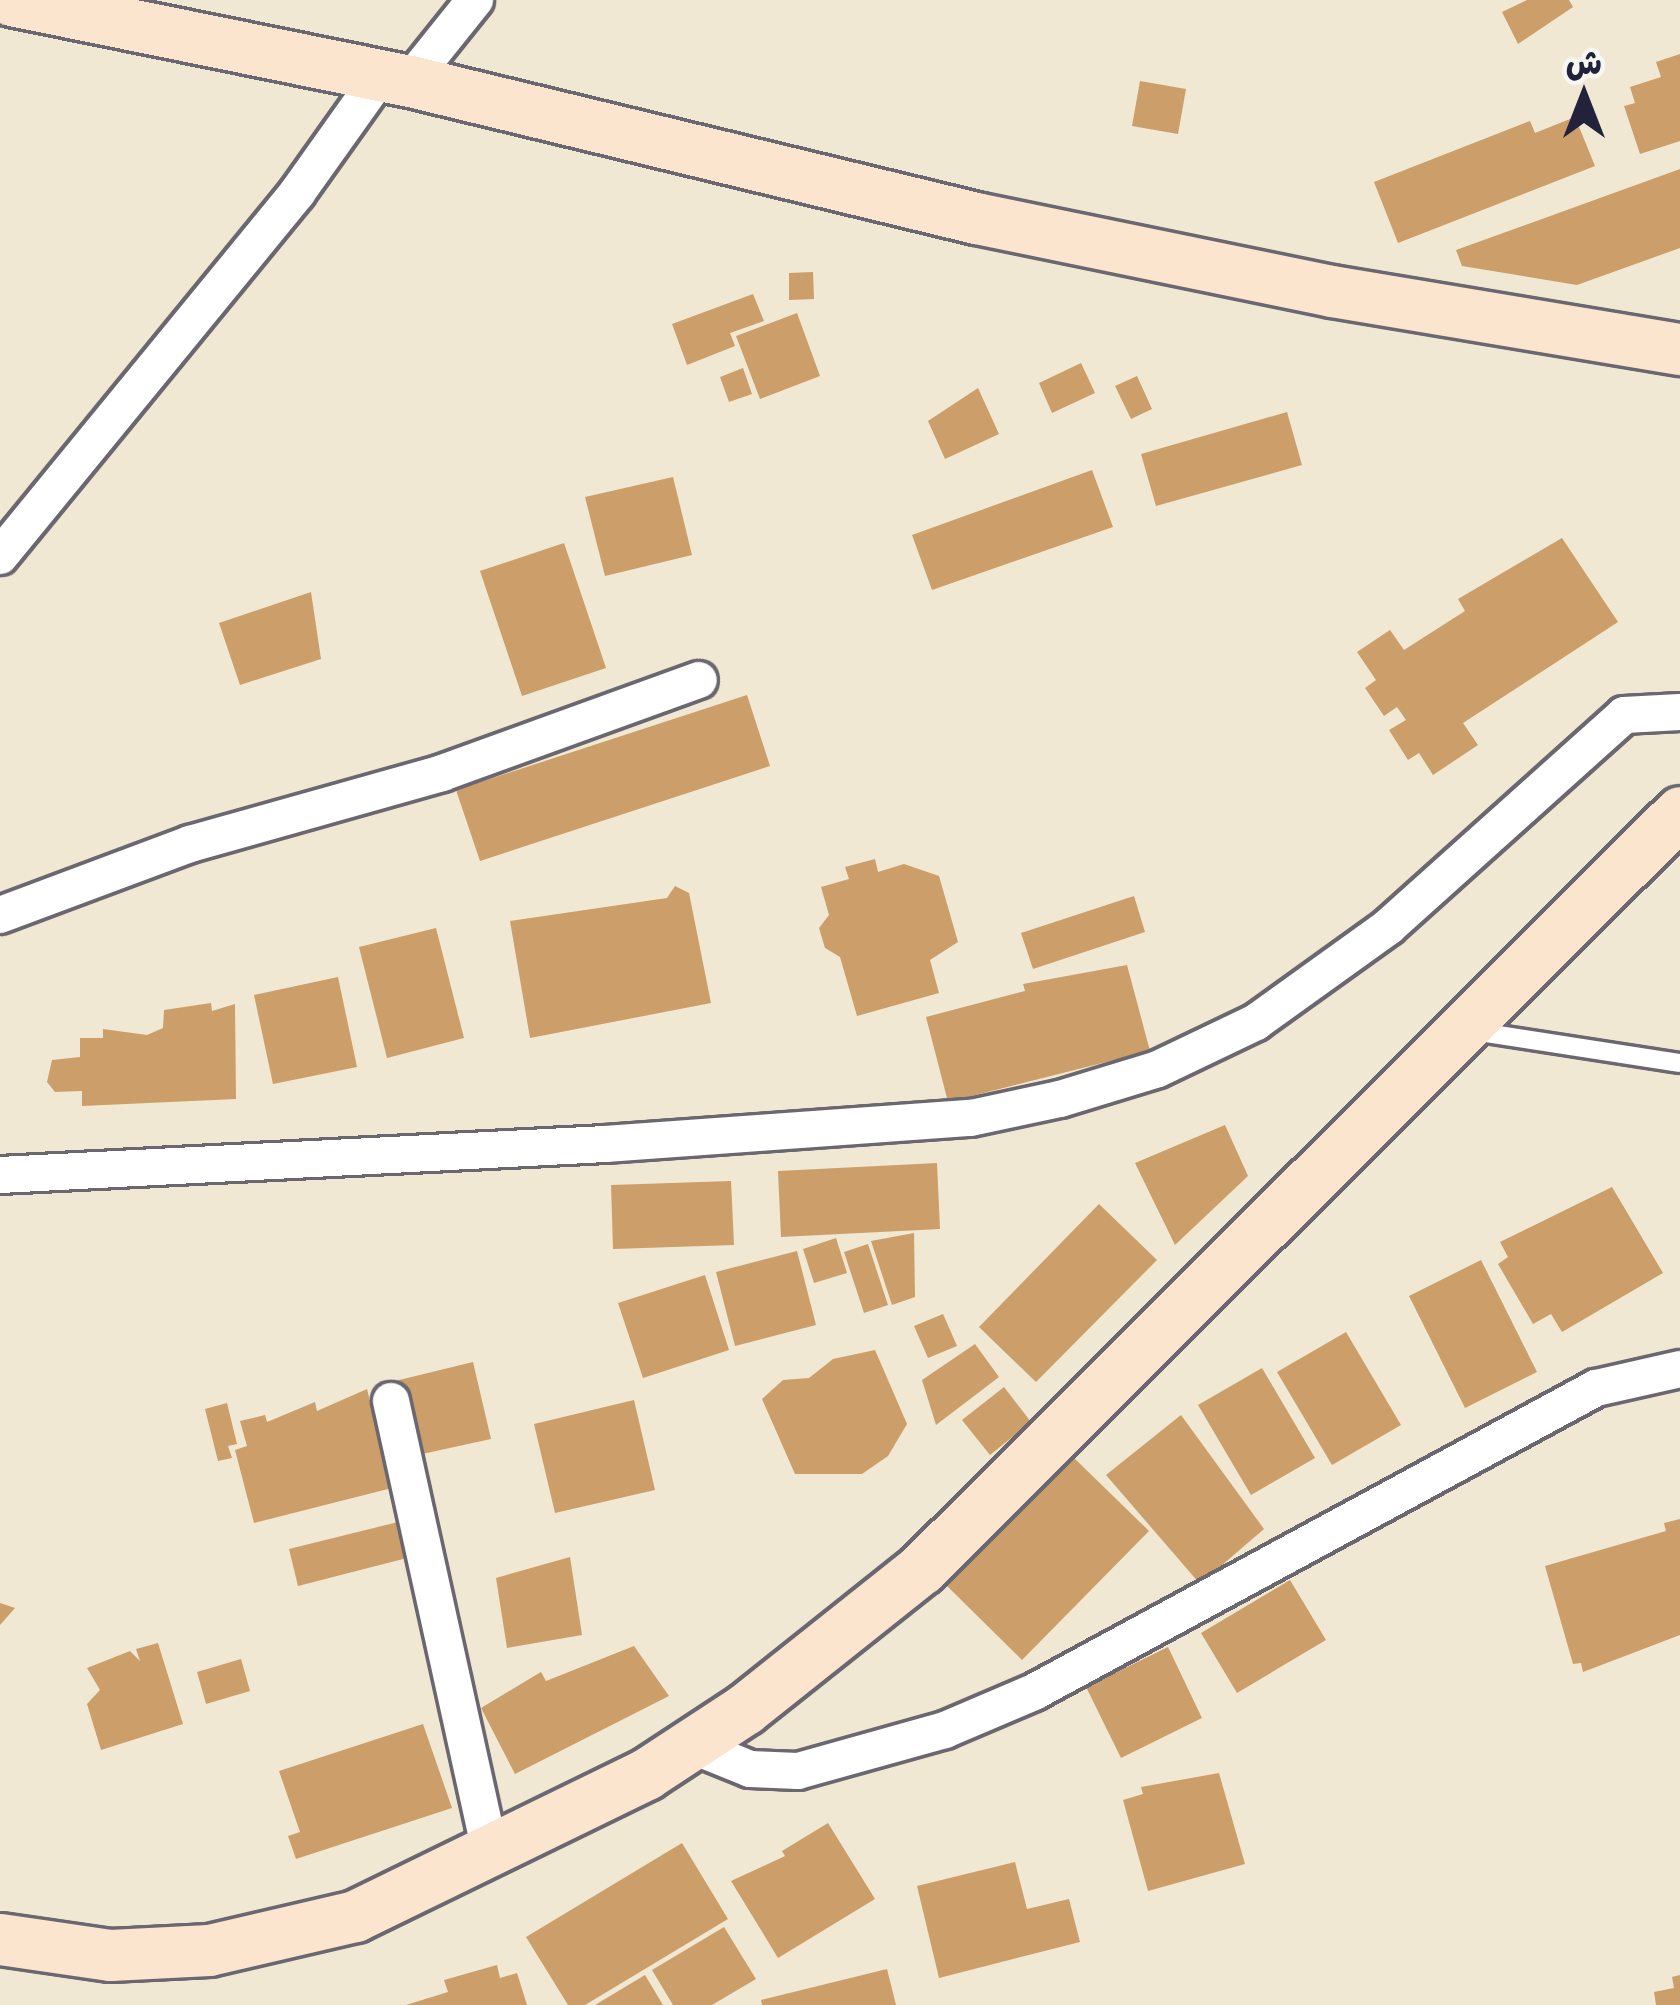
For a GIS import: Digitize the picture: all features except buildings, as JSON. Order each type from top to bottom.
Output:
[{"type":"main road","points":[[11,0],[395,78],[976,218],[1332,291],[1680,349]]},
{"type":"main road","points":[[0,1939],[110,1955],[209,1950],[355,1916],[491,1855],[691,1745],[856,1627],[921,1569],[1680,812]]},
{"type":"street","points":[[0,556],[395,78],[475,0]]},
{"type":"street","points":[[0,915],[190,844],[442,773],[699,680]]},
{"type":"street","points":[[0,1175],[971,1118],[1060,1100],[1158,1069],[1256,1022],[1388,927],[1624,715],[1680,712]]},
{"type":"street","points":[[691,1745],[750,1768],[798,1771],[945,1730],[1157,1628],[1595,1388],[1680,1369]]},
{"type":"street","points":[[391,1401],[491,1855]]},
{"type":"lane","points":[[1462,1030],[1680,1063]]}]
